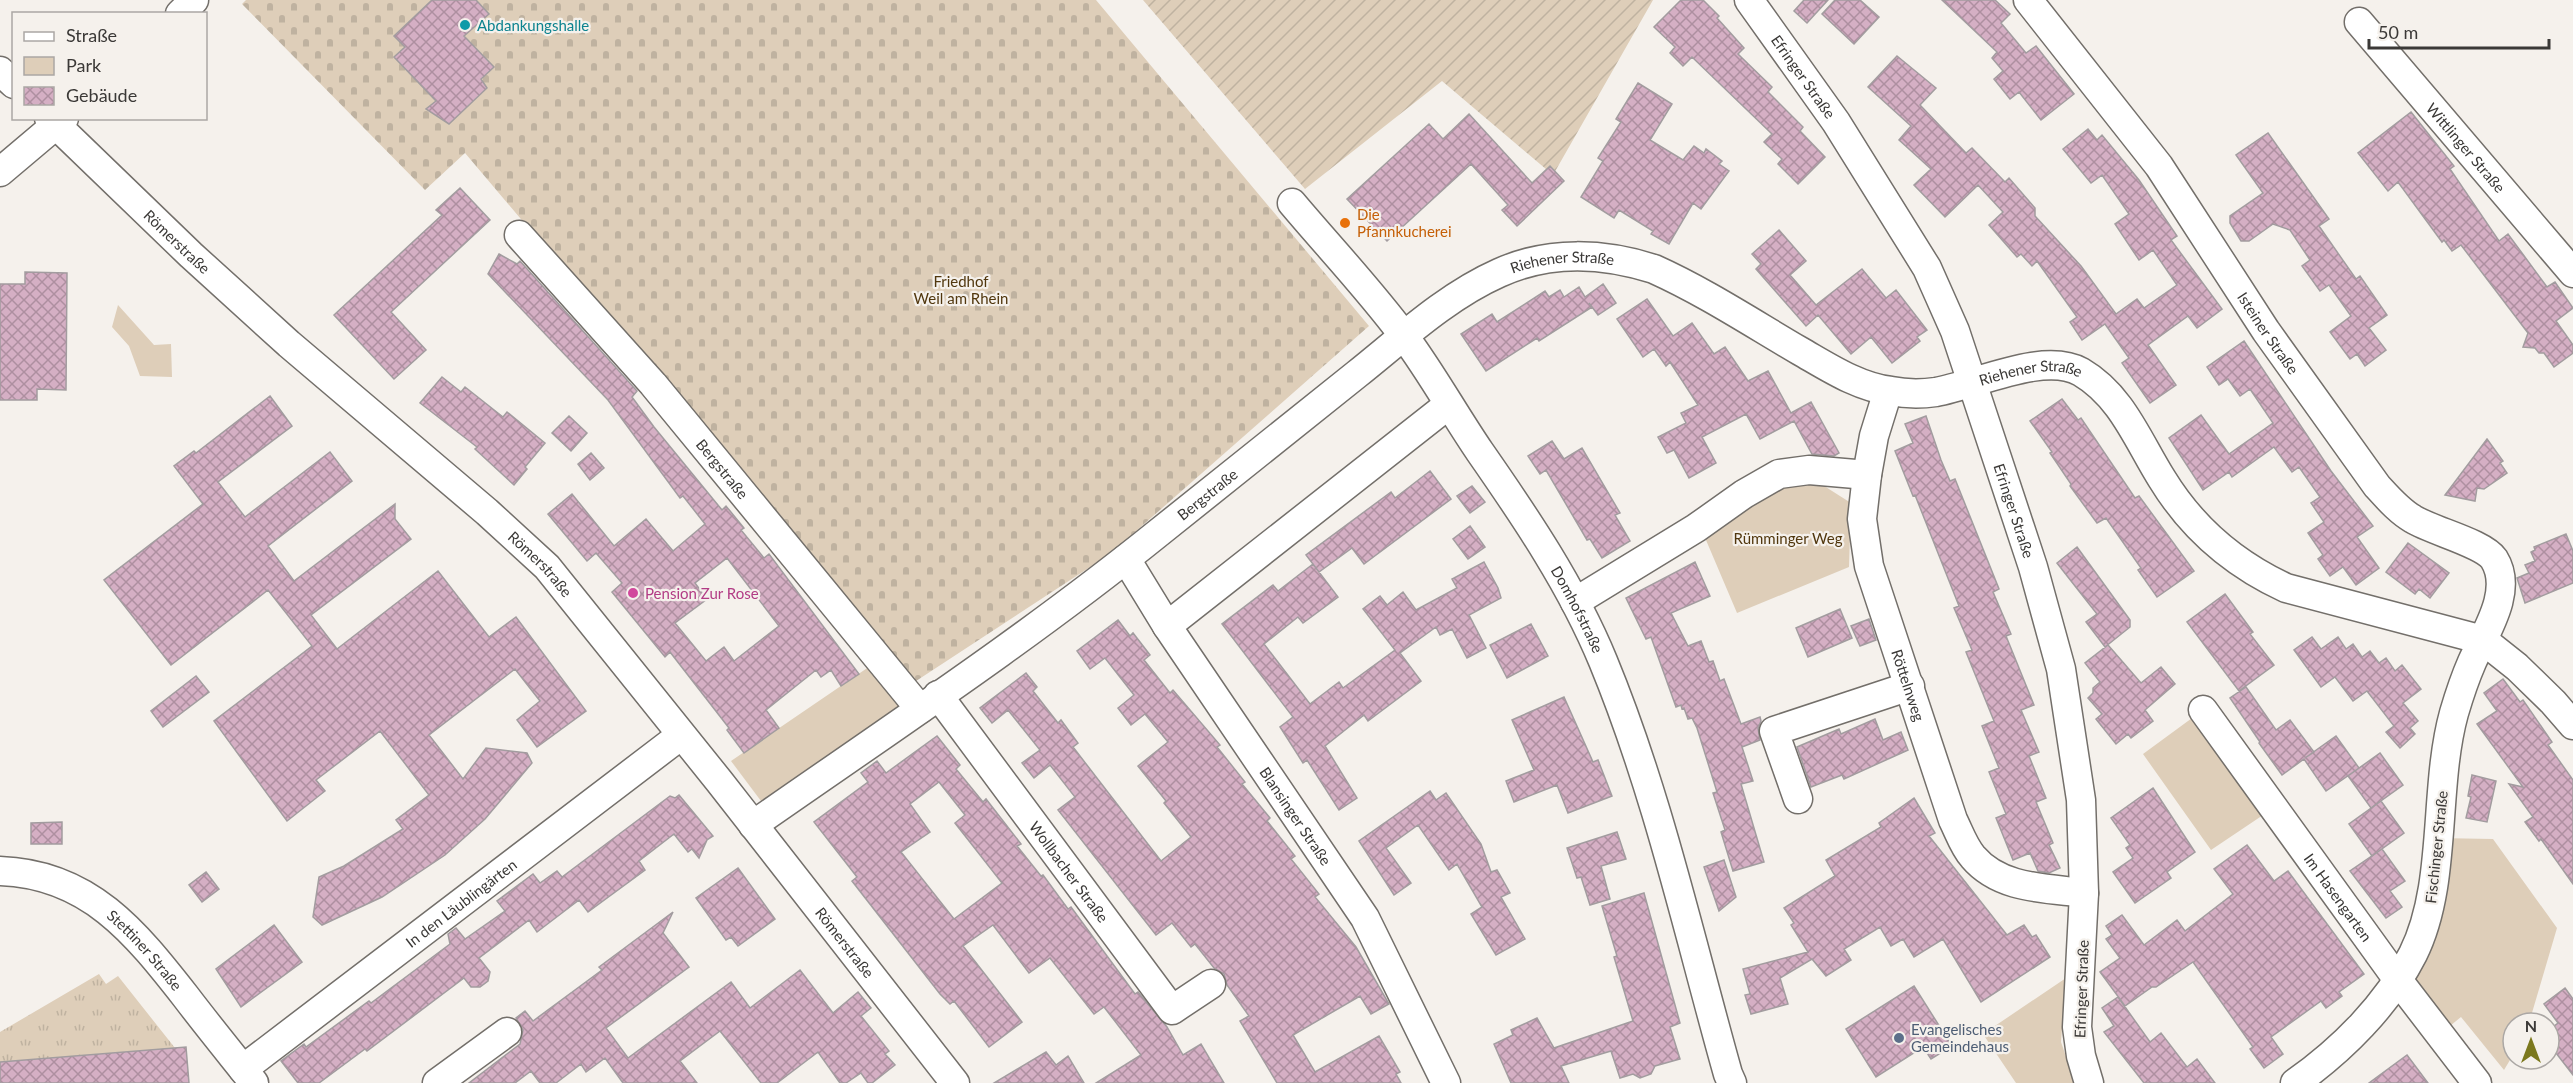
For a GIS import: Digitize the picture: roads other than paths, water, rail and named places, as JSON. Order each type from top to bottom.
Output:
[{"type":"street","points":[[182,12],[194,0]]},
{"type":"street","name":"Efringer Straße","points":[[1749,0],[1836,122],[1927,268],[1955,331],[2033,567],[2061,669],[2081,800],[2084,893],[2077,1027],[2080,1056],[2089,1083]]},
{"type":"street","name":"Isteiner Straße","points":[[2028,0],[2159,166],[2266,331],[2377,486],[2393,504],[2413,519],[2482,549],[2493,559],[2499,573],[2500,592],[2496,611],[2483,640]]},
{"type":"street","name":"Wittlinger Straße","points":[[2359,21],[2573,273]]},
{"type":"street","points":[[0,71],[12,82]]},
{"type":"street","points":[[0,172],[56,121]]},
{"type":"street","name":"Römerstraße","points":[[56,121],[289,344],[487,512],[547,567],[955,1083]]},
{"type":"street","name":"Domhofstraße","points":[[1292,202],[1404,336],[1448,405],[1540,539],[1575,602],[1603,660],[1630,734],[1657,820],[1722,1080]]},
{"type":"street","name":"Bergstraße","points":[[519,235],[653,384],[929,702]]},
{"type":"street","name":"Riehener Straße","points":[[1404,336],[1459,295],[1500,272],[1543,259],[1583,256],[1629,261],[1654,269],[1844,375],[1888,391],[1934,392],[2015,371],[2051,365],[2078,370],[2103,386],[2126,417],[2162,480],[2188,516],[2235,560],[2286,588],[2483,640],[2546,695],[2573,725]]},
{"type":"street","name":"Bergstraße","points":[[753,825],[929,702],[1126,559],[1404,336]]},
{"type":"street","name":"Röttelnweg","points":[[1888,391],[1874,436],[1862,519],[1869,566],[1953,820],[1972,856],[1994,876],[2012,883],[2084,893]]},
{"type":"street","points":[[1167,626],[1448,405]]},
{"type":"street","points":[[1575,602],[1779,474],[1809,470],[1867,475]]},
{"type":"street","name":"Blansinger Straße","points":[[1126,559],[1167,626],[1365,918],[1446,1083]]},
{"type":"street","name":"Fischinger Straße","points":[[2295,1083],[2329,1074],[2364,1023],[2398,980],[2413,954],[2429,914],[2450,734],[2462,687],[2483,640]]},
{"type":"street","points":[[1798,799],[1774,731],[1910,686]]},
{"type":"street","name":"Wollbacher Straße","points":[[929,702],[1172,1010],[1210,984]]},
{"type":"street","name":"Im Hasengarten","points":[[2203,710],[2398,980],[2477,1083]]},
{"type":"street","name":"In den Läublingärten","points":[[249,1076],[680,736]]},
{"type":"street","name":"Stettiner Straße","points":[[0,871],[20,872],[64,884],[102,905],[141,940],[249,1076]]},
{"type":"street","points":[[437,1083],[507,1032]]},
{"type":"place","name":"Abdankungshalle","points":[[465,25]]},
{"type":"place","name":"Die Pfannkucherei","points":[[1345,223]]},
{"type":"place","name":"Pension Zur Rose","points":[[633,593]]},
{"type":"place","name":"Evangelisches Gemeindehaus","points":[[1899,1038]]},
{"type":"park label","name":"Friedhof Weil am Rhein","points":[[961,290]]},
{"type":"park label","name":"Rümminger Weg","points":[[1788,538]]}]
